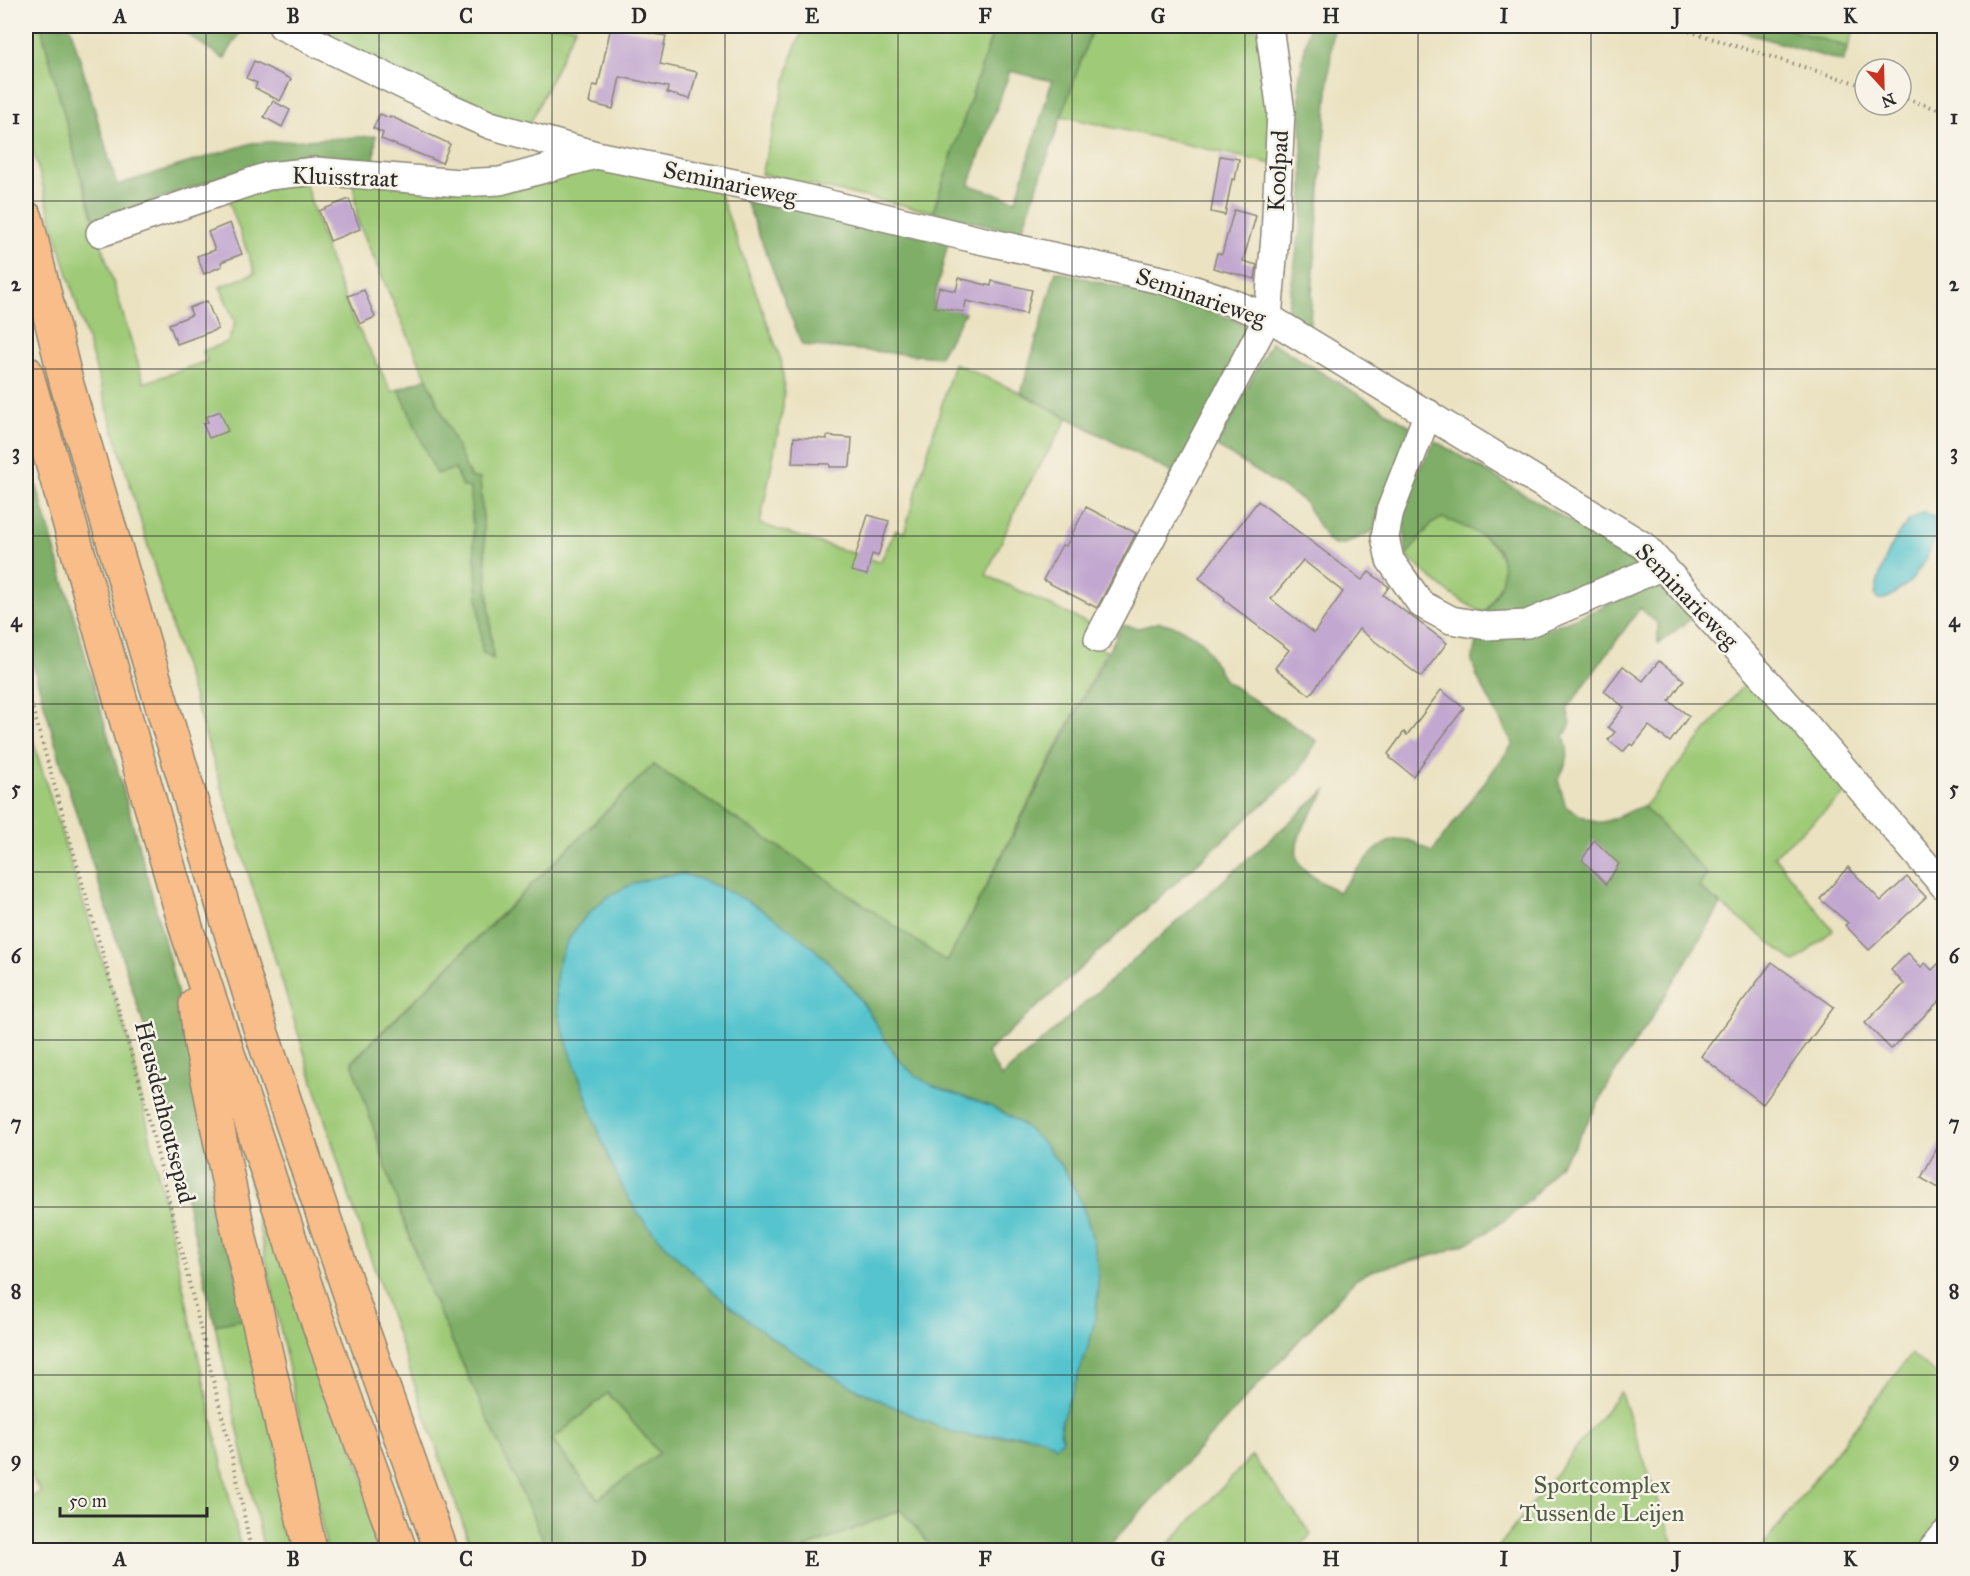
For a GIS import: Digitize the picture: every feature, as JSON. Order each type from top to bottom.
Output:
[{"type":"highway","points":[[26,218],[71,396],[260,1028],[352,1300],[441,1551]]},
{"type":"highway","points":[[26,372],[188,934],[315,1314],[400,1551]]},
{"type":"highway","points":[[188,934],[200,1039],[236,1220],[310,1551]]},
{"type":"street","name":"Seminarieweg","points":[[282,26],[490,125],[596,155],[788,194],[975,239],[1159,279],[1214,296],[1268,317],[1644,546],[1800,718],[1944,886]]},
{"type":"street","name":"Koolpad","points":[[1268,317],[1275,236],[1281,111],[1269,26]]},
{"type":"street","name":"Kluisstraat","points":[[100,233],[268,176],[316,171],[459,183],[500,181],[596,155]]},
{"type":"street","points":[[1098,639],[1268,317]]},
{"type":"street","points":[[1428,413],[1390,511],[1385,537],[1390,560],[1421,604],[1451,620],[1487,626],[1527,624],[1663,566]]},
{"type":"street","points":[[1932,1551],[1944,1535]]},
{"type":"path","points":[[1672,26],[1853,82]]},
{"type":"path","points":[[1913,101],[1944,111]]},
{"type":"path","name":"Heusdenhoutsepad","points":[[26,686],[109,969],[143,1095],[229,1446],[251,1551]]},
{"type":"green space","points":[[26,26],[41,26],[77,164],[144,383],[207,361],[203,351],[228,342],[235,323],[220,287],[255,273],[228,199],[244,193],[305,182],[325,247],[350,313],[392,392],[399,389],[436,473],[455,469],[462,486],[470,488],[482,651],[493,659],[480,479],[470,477],[358,222],[353,182],[600,167],[717,186],[781,360],[784,386],[783,407],[760,524],[880,562],[896,530],[904,533],[954,363],[1021,393],[1068,418],[1023,494],[986,575],[1098,628],[1091,643],[1106,651],[947,962],[793,856],[653,765],[352,1061],[400,1210],[430,1293],[548,1550],[472,1550],[346,1187],[176,641],[53,224],[26,123]]},
{"type":"green space","points":[[41,26],[70,26],[117,185],[252,143],[376,136],[374,162],[282,163],[233,173],[95,221],[77,164]]},
{"type":"green space","points":[[175,26],[244,26],[224,59]]},
{"type":"green space","points":[[324,26],[576,26],[529,126],[498,116],[319,36]]},
{"type":"green space","points":[[805,26],[995,26],[933,212],[761,174],[794,50]]},
{"type":"green space","points":[[995,26],[1093,26],[1021,233],[933,212]],"holes":[[[1010,71],[1052,81],[1016,200],[969,185]]]},
{"type":"green space","points":[[1093,26],[1241,26],[1265,31],[1277,165],[1061,116]]},
{"type":"green space","points":[[1309,26],[1333,26],[1309,333],[1287,314],[1303,210],[1299,80]]},
{"type":"green space","points":[[1723,26],[1777,26],[1848,47],[1843,62]]},
{"type":"green space","points":[[1777,26],[1855,26],[1848,47]]},
{"type":"green space","points":[[742,191],[948,243],[933,304],[965,313],[939,357],[802,345]]},
{"type":"green space","points":[[1056,271],[1199,308],[1233,319],[1253,332],[1178,476],[1021,393]]},
{"type":"green space","points":[[1271,342],[1417,430],[1375,530],[1345,544],[1334,545],[1328,541],[1304,501],[1216,446]]},
{"type":"green space","points":[[427,378],[470,477],[480,479],[493,659],[482,652],[470,488],[462,486],[455,469],[436,474],[399,389]]},
{"type":"green space","points":[[1435,441],[1645,566],[1535,615],[1485,613],[1497,592],[1502,576],[1499,551],[1489,541],[1465,527],[1442,518],[1431,524],[1406,556],[1403,513],[1417,473]]},
{"type":"green space","points":[[26,448],[169,959],[200,1094],[245,1319],[215,1325],[155,1061],[68,787],[26,641]]},
{"type":"green space","points":[[1442,518],[1477,533],[1496,549],[1502,559],[1504,571],[1501,584],[1485,613],[1453,595],[1406,556],[1431,524]]},
{"type":"green space","points":[[1659,582],[1692,618],[1658,644],[1658,624],[1640,608],[1567,709],[1571,723],[1564,737],[1567,759],[1558,780],[1566,807],[1593,821],[1606,821],[1643,806],[1707,874],[1699,887],[1721,905],[1619,1066],[1573,1148],[1530,1200],[1501,1223],[1474,1240],[1442,1253],[1371,1271],[1355,1280],[1105,1550],[934,1550],[901,1510],[801,1550],[548,1550],[430,1293],[400,1210],[352,1062],[653,765],[793,856],[947,962],[1122,625],[1139,628],[1160,622],[1180,628],[1202,641],[1225,681],[1317,741],[1298,773],[987,1052],[1001,1077],[1327,789],[1303,828],[1297,849],[1298,859],[1303,868],[1324,884],[1338,892],[1379,848],[1399,839],[1411,841],[1432,852],[1513,744],[1477,677],[1472,661],[1476,641],[1500,639],[1547,628]],"holes":[[[683,874],[731,893],[803,940],[843,978],[859,997],[890,1048],[914,1074],[931,1085],[989,1106],[1016,1121],[1041,1142],[1061,1166],[1080,1202],[1095,1269],[1098,1295],[1090,1337],[1063,1416],[1061,1427],[1063,1439],[1047,1439],[1035,1435],[976,1437],[952,1432],[860,1391],[776,1341],[699,1279],[639,1215],[623,1187],[601,1138],[578,1073],[625,887],[664,875]],[[608,1393],[659,1453],[598,1499],[552,1440]]]},
{"type":"green space","points":[[1748,679],[1849,790],[1774,856],[1833,930],[1795,962],[1699,887],[1707,874],[1643,806]]},
{"type":"green space","points":[[26,718],[78,887],[129,1041],[241,1550],[26,1550],[26,1499],[41,1493],[26,1468]]},
{"type":"green space","points":[[237,1123],[389,1550],[327,1550]]},
{"type":"green space","points":[[245,1319],[301,1550],[264,1550],[215,1325]]},
{"type":"green space","points":[[1911,1354],[1944,1380],[1944,1550],[1760,1550]]},
{"type":"green space","name":"Sportcomplex Tussen de Leijen","points":[[1620,1392],[1676,1550],[1496,1550]]},
{"type":"green space","points":[[608,1393],[659,1453],[598,1499],[552,1440]]},
{"type":"green space","points":[[1252,1456],[1311,1534],[1298,1550],[1163,1550]]},
{"type":"green space","points":[[901,1510],[934,1550],[801,1550]]},
{"type":"water","points":[[1924,512],[1936,518],[1938,533],[1926,559],[1910,582],[1888,598],[1878,600],[1875,596],[1877,586],[1882,567],[1891,548],[1908,522]]},
{"type":"water","points":[[683,874],[733,894],[782,923],[805,941],[845,980],[891,1049],[906,1067],[931,1085],[989,1106],[1026,1128],[1042,1142],[1068,1177],[1086,1216],[1092,1237],[1098,1286],[1094,1324],[1061,1421],[1060,1432],[1063,1439],[1056,1446],[1045,1439],[1019,1434],[977,1436],[949,1431],[840,1380],[772,1338],[740,1314],[680,1260],[654,1233],[630,1201],[606,1152],[565,1038],[556,990],[557,974],[560,958],[570,937],[604,900],[638,882],[661,876]]},
{"type":"building","points":[[611,26],[666,36],[660,64],[697,72],[690,99],[667,93],[668,87],[620,77],[613,109],[589,103],[593,85],[598,86]]},
{"type":"building","points":[[254,61],[291,79],[280,101],[255,88],[257,83],[246,78]]},
{"type":"building","points":[[273,101],[290,110],[282,127],[264,117]]},
{"type":"building","points":[[380,114],[390,118],[390,116],[450,144],[442,163],[381,139],[383,133],[373,128]]},
{"type":"building","points":[[1220,156],[1239,159],[1235,180],[1232,179],[1225,215],[1211,212]]},
{"type":"building","points":[[349,199],[360,229],[330,241],[319,211]]},
{"type":"building","points":[[1234,210],[1256,216],[1243,261],[1257,265],[1255,279],[1213,268],[1217,253],[1222,254]]},
{"type":"building","points":[[230,223],[242,254],[221,262],[222,266],[204,274],[197,256],[215,250],[208,232]]},
{"type":"building","points":[[959,278],[991,286],[992,281],[1032,290],[1026,314],[966,301],[964,312],[934,307],[939,287],[956,291]]},
{"type":"building","points":[[364,290],[375,317],[360,324],[348,296]]},
{"type":"building","points":[[207,301],[218,329],[177,344],[169,324],[192,315],[189,308]]},
{"type":"building","points":[[220,411],[228,431],[209,438],[203,424],[208,422],[206,417]]},
{"type":"building","points":[[827,436],[852,438],[850,467],[792,463],[794,437],[827,439]]},
{"type":"building","points":[[1258,501],[1362,580],[1369,572],[1389,587],[1383,595],[1447,643],[1421,677],[1359,629],[1310,695],[1275,668],[1289,650],[1199,578]],"holes":[[[1303,560],[1343,592],[1314,633],[1271,599]]]},
{"type":"building","points":[[1086,507],[1136,533],[1097,608],[1043,580],[1062,545],[1066,546]]},
{"type":"building","points":[[868,515],[889,521],[878,556],[872,554],[867,575],[851,571]]},
{"type":"building","points":[[1659,661],[1684,680],[1669,701],[1689,716],[1670,742],[1649,726],[1633,746],[1630,744],[1623,752],[1608,740],[1615,732],[1608,727],[1624,707],[1604,691],[1623,666],[1643,681]]},
{"type":"building","points":[[1441,690],[1464,708],[1413,776],[1388,754],[1404,732],[1407,735]]},
{"type":"building","points":[[1594,840],[1619,864],[1606,884],[1582,860]]},
{"type":"building","points":[[1848,867],[1881,901],[1907,877],[1926,897],[1869,950],[1845,925],[1848,923],[1820,899]]},
{"type":"building","points":[[1908,953],[1921,967],[1925,963],[1932,970],[1944,958],[1944,996],[1891,1049],[1865,1023],[1904,984],[1891,970]]},
{"type":"building","points":[[1772,962],[1834,1007],[1763,1104],[1701,1056]]},
{"type":"building","points":[[1944,1135],[1944,1191],[1921,1178]]}]
